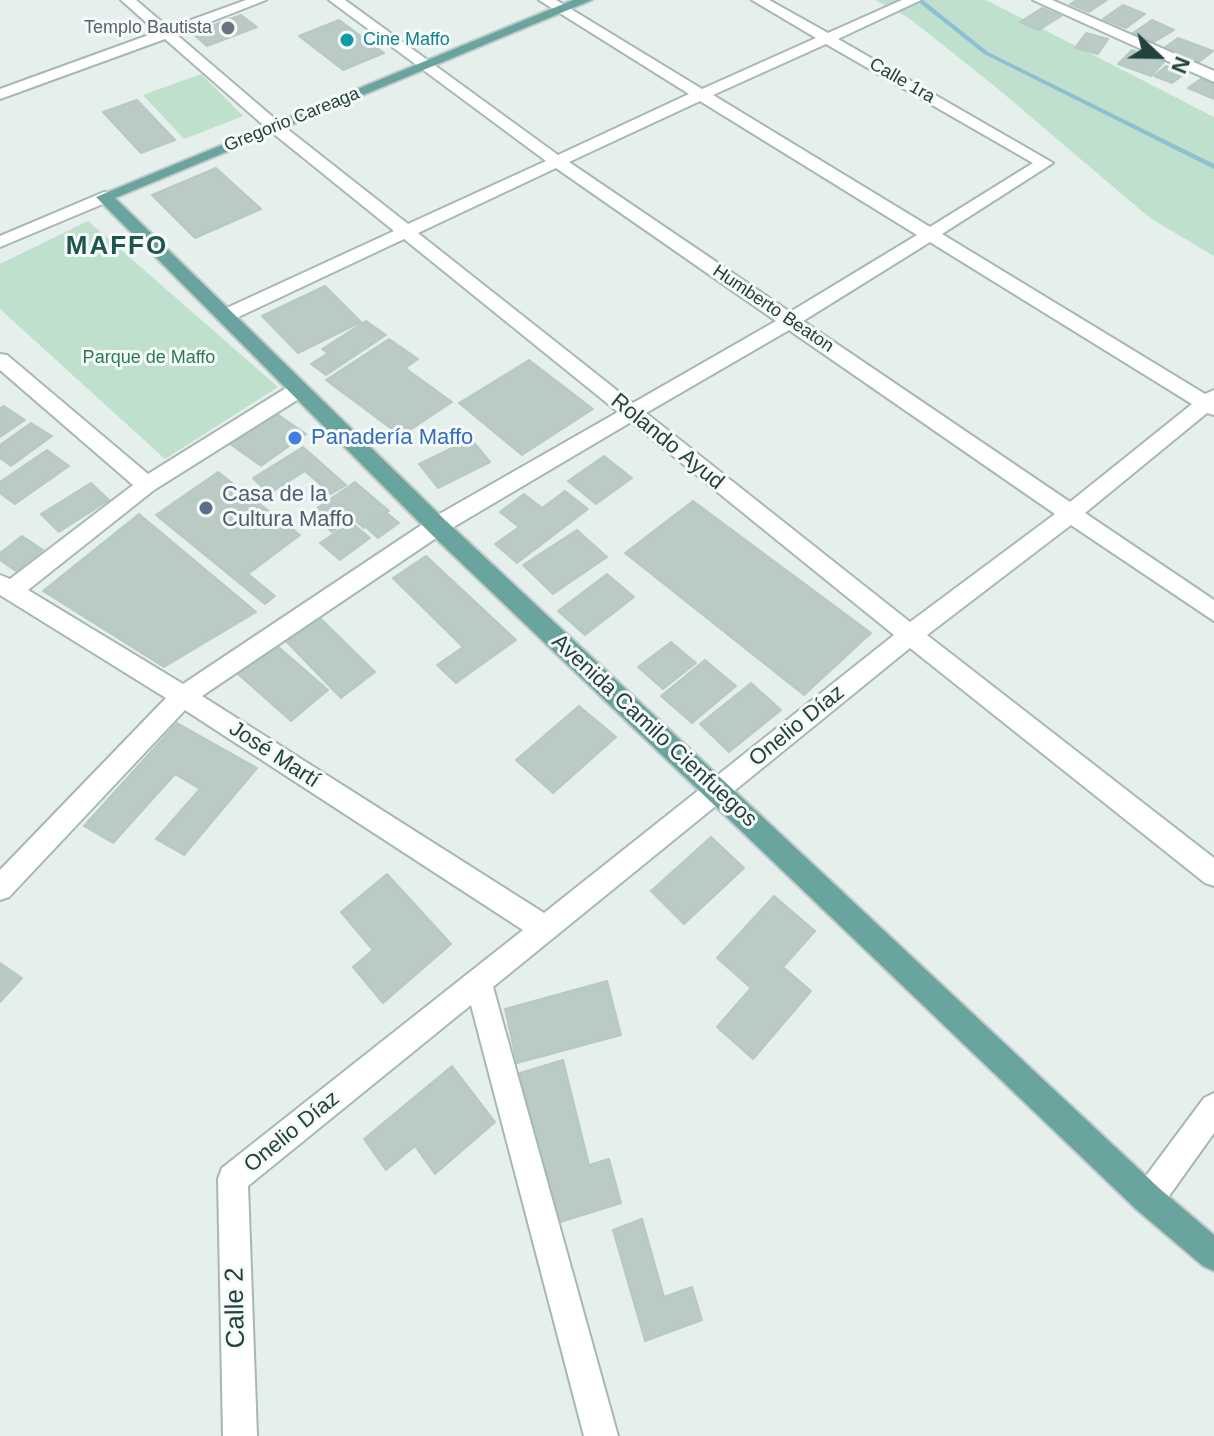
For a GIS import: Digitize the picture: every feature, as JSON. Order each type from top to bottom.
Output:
[{"type":"main road","name":"Gregorio Careaga","points":[[104,197],[425,66],[554,5],[585,0]]},
{"type":"main road","name":"Avenida Camilo Cienfuegos","points":[[104,197],[437,526],[1148,1199],[1214,1255]]},
{"type":"street","name":"Rolando Ayud","points":[[128,0],[169,32],[275,127],[1214,874]]},
{"type":"street","points":[[0,94],[259,0]]},
{"type":"street","name":"Humberto Beaton","points":[[336,0],[558,162],[1214,612]]},
{"type":"street","name":"Calle 1ra","points":[[759,0],[1045,163],[929,233]]},
{"type":"street","points":[[1040,0],[1214,77]]},
{"type":"street","points":[[225,316],[700,95],[910,2]]},
{"type":"street","points":[[554,5],[1211,403]]},
{"type":"street","name":"Gregorio Careaga","points":[[0,242],[104,197]]},
{"type":"street","points":[[0,888],[183,696],[437,526],[790,321],[929,233]]},
{"type":"street","points":[[0,360],[147,485]]},
{"type":"street","points":[[6,588],[147,485],[298,390]]},
{"type":"street","name":"Onelio Díaz","points":[[233,1179],[910,635],[1211,403]]},
{"type":"street","name":"José Martí","points":[[6,588],[183,696],[545,929]]},
{"type":"street","points":[[478,981],[601,1436]]},
{"type":"street","points":[[1148,1199],[1214,1108]]},
{"type":"street","name":"Calle 2","points":[[233,1179],[240,1436]]},
{"type":"green space","points":[[875,0],[986,0],[1214,117],[1214,256],[1150,218],[909,18]]},
{"type":"green space","points":[[201,74],[243,116],[184,139],[143,95]]},
{"type":"green space","name":"Parque de Maffo","points":[[88,221],[278,387],[165,459],[0,309],[0,264]]},
{"type":"building","points":[[1077,0],[1107,0],[1089,12],[1070,4]]},
{"type":"building","points":[[1123,5],[1145,14],[1126,28],[1103,19]]},
{"type":"building","points":[[1042,8],[1061,16],[1039,30],[1020,22]]},
{"type":"building","points":[[241,15],[257,27],[207,46],[192,33]]},
{"type":"building","points":[[339,20],[384,53],[343,70],[299,36]]},
{"type":"building","points":[[1152,20],[1174,30],[1154,42],[1133,33]]},
{"type":"building","points":[[1086,33],[1108,39],[1098,54],[1075,48]]},
{"type":"building","points":[[1178,38],[1213,51],[1199,62],[1164,48]]},
{"type":"building","points":[[1132,50],[1164,62],[1151,76],[1118,64]]},
{"type":"building","points":[[1166,66],[1184,74],[1172,83],[1154,76]]},
{"type":"building","points":[[1202,78],[1214,84],[1214,99],[1188,88]]},
{"type":"building","points":[[137,100],[175,140],[141,153],[103,112]]},
{"type":"building","points":[[216,168],[261,209],[195,238],[152,195]]},
{"type":"building","points":[[325,286],[361,322],[298,353],[262,316]]},
{"type":"building","points":[[366,321],[386,335],[326,375],[311,364],[328,353],[322,349]]},
{"type":"building","points":[[389,339],[418,359],[405,368],[452,402],[401,436],[326,380]]},
{"type":"building","points":[[529,360],[593,409],[522,455],[459,403]]},
{"type":"building","points":[[4,406],[25,420],[0,437],[0,408]]},
{"type":"building","points":[[274,412],[306,434],[261,466],[229,443]]},
{"type":"building","points":[[31,423],[52,436],[11,466],[0,458],[0,445]]},
{"type":"building","points":[[471,439],[490,462],[438,488],[419,464]]},
{"type":"building","points":[[303,447],[346,485],[331,494],[305,471],[269,494],[253,478]]},
{"type":"building","points":[[47,450],[69,466],[15,504],[0,493],[0,482]]},
{"type":"building","points":[[604,456],[632,478],[596,504],[568,481]]},
{"type":"building","points":[[218,472],[300,535],[248,574],[275,596],[265,604],[156,515]]},
{"type":"building","points":[[355,482],[389,511],[364,528],[352,518],[332,532],[310,513]]},
{"type":"building","points":[[91,483],[109,500],[59,532],[41,514]]},
{"type":"building","points":[[565,491],[588,509],[517,563],[495,544],[519,527],[500,512],[524,494],[542,508]]},
{"type":"building","points":[[693,501],[871,633],[804,695],[625,553]]},
{"type":"building","points":[[139,514],[256,612],[164,667],[43,591]]},
{"type":"building","points":[[388,514],[399,523],[378,538],[367,528]]},
{"type":"building","points":[[351,522],[370,538],[340,560],[320,543]]},
{"type":"building","points":[[577,530],[607,557],[553,594],[523,565]]},
{"type":"building","points":[[22,536],[43,550],[16,571],[0,560],[0,553]]},
{"type":"building","points":[[426,556],[516,640],[456,683],[437,665],[463,647],[393,578]]},
{"type":"building","points":[[607,574],[634,597],[585,635],[558,611]]},
{"type":"building","points":[[320,618],[375,672],[341,698],[286,641]]},
{"type":"building","points":[[671,642],[696,663],[663,689],[638,667]]},
{"type":"building","points":[[275,644],[328,690],[291,721],[237,673]]},
{"type":"building","points":[[705,660],[736,686],[692,723],[661,696]]},
{"type":"building","points":[[751,683],[781,710],[729,752],[700,724]]},
{"type":"building","points":[[579,706],[616,737],[553,793],[516,760]]},
{"type":"building","points":[[177,723],[257,768],[184,855],[156,839],[200,789],[175,774],[113,843],[84,826]]},
{"type":"building","points":[[711,837],[744,868],[684,924],[651,891]]},
{"type":"building","points":[[387,874],[451,944],[383,1003],[353,967],[373,950],[341,912]]},
{"type":"building","points":[[774,896],[815,931],[783,967],[811,991],[753,1059],[717,1027],[751,988],[717,958]]},
{"type":"building","points":[[0,963],[22,978],[0,1002]]},
{"type":"building","points":[[607,981],[621,1035],[517,1063],[505,1009]]},
{"type":"building","points":[[563,1060],[589,1165],[609,1159],[621,1203],[554,1224],[520,1073]]},
{"type":"building","points":[[452,1066],[495,1122],[435,1174],[415,1146],[386,1170],[364,1139]]},
{"type":"building","points":[[642,1219],[664,1297],[692,1287],[702,1320],[645,1341],[613,1230]]},
{"type":"waterway","points":[[919,0],[986,53],[1214,167]]},
{"type":"place","name":"Templo Bautista","points":[[228,28]]},
{"type":"place","name":"Cine Maffo","points":[[347,40]]},
{"type":"place","name":"Panadería Maffo","points":[[295,438]]},
{"type":"place","name":"Casa de la Cultura Maffo","points":[[206,508]]},
{"type":"district","name":"MAFFO","points":[[117,247]]}]
